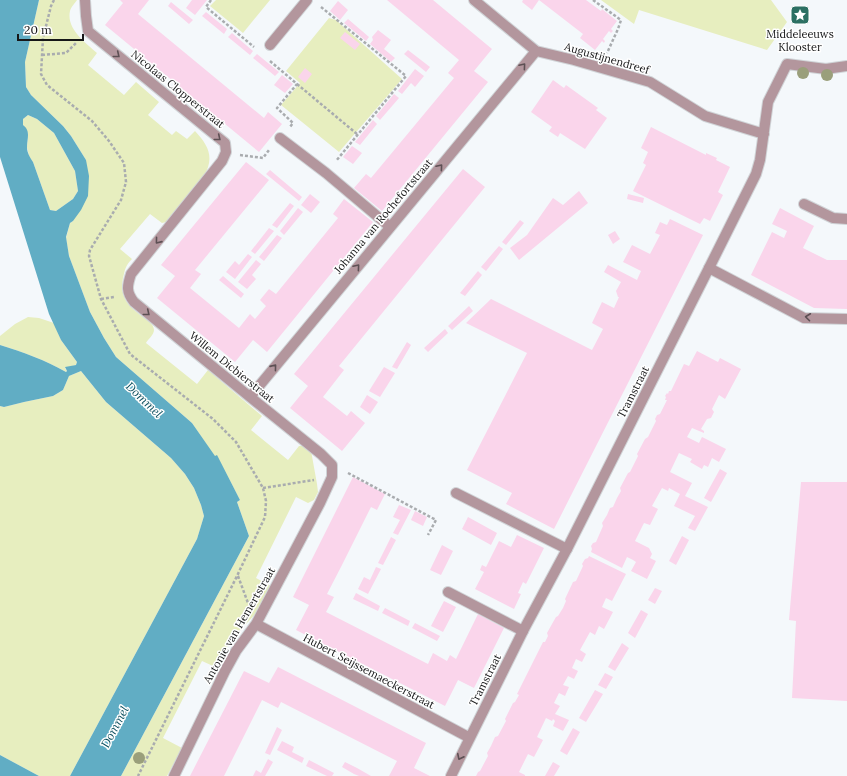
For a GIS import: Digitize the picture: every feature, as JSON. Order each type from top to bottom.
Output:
[{"type":"street","points":[[85,0],[88,31]]},
{"type":"street","points":[[270,46],[307,0]]},
{"type":"street","name":"Augustijnendreef","points":[[474,0],[536,51],[650,82],[705,116],[764,134]]},
{"type":"street","name":"Nicolaas Clopperstraat","points":[[88,31],[225,144],[226,152]]},
{"type":"street","name":"Johanna van Rochefortstraat","points":[[250,397],[536,51]]},
{"type":"street","name":"Tramstraat","points":[[451,776],[523,631],[756,174],[760,160],[768,102],[788,64],[826,69],[847,66]]},
{"type":"street","points":[[280,138],[326,173],[390,227]]},
{"type":"street","name":"Willem Dicbierstraat","points":[[226,152],[222,161],[131,274],[128,282],[129,295],[134,302],[332,464]]},
{"type":"street","points":[[804,204],[833,218],[847,219]]},
{"type":"street","points":[[709,268],[804,318],[847,319]]},
{"type":"street","name":"Antonie van Hemertstraat","points":[[174,776],[225,671],[236,651],[256,624],[320,503],[332,477],[332,464]]},
{"type":"street","points":[[456,493],[566,549]]},
{"type":"street","points":[[448,592],[523,631]]},
{"type":"street","name":"Hubert Seijssemaeckerstraat","points":[[256,624],[470,738]]},
{"type":"path","points":[[54,0],[51,6],[43,38],[41,74],[47,85],[92,121],[109,140],[124,163],[126,182],[121,200],[90,250],[89,256],[101,299],[130,354],[213,419],[236,442],[263,488],[266,501],[265,516],[138,776]]},
{"type":"path","points":[[211,0],[206,7],[296,84],[358,134]]},
{"type":"path","points":[[593,0],[621,20],[600,68]]},
{"type":"path","points":[[319,5],[406,76],[326,173]]},
{"type":"path","points":[[42,55],[66,53],[88,31]]},
{"type":"path","points":[[262,55],[270,46]]},
{"type":"path","points":[[226,152],[262,158],[293,123],[276,108],[296,84]]},
{"type":"path","points":[[332,464],[436,520],[428,536]]},
{"type":"path","points":[[263,488],[332,477]]},
{"type":"path","points":[[237,576],[256,624]]},
{"type":"green space","points":[[39,0],[77,0],[70,11],[71,24],[78,35],[97,53],[88,65],[124,95],[136,82],[159,102],[148,115],[172,135],[176,131],[187,139],[195,131],[203,141],[208,152],[209,163],[204,176],[166,222],[162,223],[150,214],[120,249],[132,259],[125,270],[123,278],[122,289],[125,298],[136,312],[152,325],[154,330],[153,334],[146,343],[197,384],[208,370],[262,416],[251,430],[288,460],[299,446],[310,445],[317,484],[318,492],[314,500],[308,503],[296,497],[256,578],[271,586],[259,610],[234,637],[213,666],[202,661],[163,738],[182,748],[167,776],[121,776],[249,536],[237,502],[240,500],[217,456],[215,457],[192,423],[116,357],[90,312],[69,256],[66,238],[70,223],[73,221],[86,160],[63,126],[31,95],[26,87],[25,62]]},
{"type":"green space","points":[[216,0],[270,0],[243,33],[210,6]]},
{"type":"green space","points":[[601,0],[771,0],[787,22],[767,50],[639,10],[634,24]]},
{"type":"green space","points":[[329,18],[336,20],[402,79],[339,152],[281,105],[300,83],[286,71]]},
{"type":"green space","points":[[28,115],[37,119],[54,133],[75,171],[78,191],[73,199],[56,211],[50,210],[33,162],[29,156],[27,147],[28,134],[23,125],[23,119]]},
{"type":"green space","points":[[28,317],[39,318],[54,323],[61,340],[77,362],[76,365],[65,368],[67,371],[66,372],[17,350],[0,345],[0,336],[15,324]]},
{"type":"green space","points":[[81,371],[106,402],[171,458],[185,474],[194,488],[204,516],[197,539],[70,776],[39,776],[0,755],[0,406],[4,407],[53,396],[63,390],[69,376]]},
{"type":"water","name":"Dommel","points":[[0,0],[39,0],[25,62],[26,87],[31,95],[63,126],[86,160],[89,176],[88,196],[81,210],[70,223],[66,237],[69,256],[90,312],[116,357],[192,423],[215,456],[217,455],[240,500],[237,502],[249,536],[121,776],[70,776],[197,539],[204,516],[194,488],[185,474],[171,458],[106,402],[81,371],[69,376],[63,390],[53,396],[4,407],[0,406],[0,345],[17,350],[66,372],[65,367],[76,365],[77,362],[61,340],[49,314],[0,157]],"holes":[[[28,115],[37,119],[54,133],[75,171],[78,191],[73,199],[56,211],[50,210],[27,147],[28,132],[23,125],[23,119]]]},
{"type":"water","points":[[0,755],[39,776],[0,776]]},
{"type":"building","points":[[120,0],[149,0],[138,14],[264,118],[268,112],[282,124],[259,152],[105,25],[123,3]]},
{"type":"building","points":[[192,0],[207,0],[195,15],[186,8]]},
{"type":"building","points":[[387,0],[433,0],[492,49],[474,71],[488,82],[382,211],[354,188],[366,174],[371,178],[454,78],[448,73],[459,60]]},
{"type":"building","points":[[523,0],[539,0],[532,10],[522,2]]},
{"type":"building","points":[[539,0],[586,0],[601,11],[602,9],[617,21],[611,29],[613,31],[611,33],[609,31],[603,39],[605,41],[604,43],[602,41],[595,50],[580,38],[583,34]]},
{"type":"building","points":[[338,1],[348,10],[340,20],[330,11]]},
{"type":"building","points":[[171,2],[193,20],[189,24],[168,6]]},
{"type":"building","points":[[206,12],[227,29],[224,34],[202,16]]},
{"type":"building","points":[[348,19],[369,37],[366,41],[344,23]]},
{"type":"building","points":[[378,30],[391,40],[384,49],[395,58],[391,62],[370,44],[373,40],[372,37]]},
{"type":"building","points":[[345,32],[360,44],[355,50],[340,38]]},
{"type":"building","points":[[232,33],[253,51],[250,55],[228,37]]},
{"type":"building","points":[[408,50],[430,67],[426,72],[404,54]]},
{"type":"building","points":[[257,54],[279,72],[275,76],[253,58]]},
{"type":"building","points":[[305,68],[312,74],[305,83],[298,77]]},
{"type":"building","points":[[415,69],[424,76],[415,87],[411,83],[402,94],[398,91]]},
{"type":"building","points":[[282,75],[293,84],[285,93],[274,85]]},
{"type":"building","points":[[553,80],[564,88],[566,85],[598,108],[596,110],[607,118],[585,149],[560,133],[558,137],[549,131],[552,127],[531,112]]},
{"type":"building","points":[[394,94],[399,98],[380,120],[376,116]]},
{"type":"building","points":[[373,120],[377,124],[360,145],[355,142]]},
{"type":"building","points":[[651,127],[706,155],[706,153],[717,158],[716,160],[730,167],[718,192],[723,195],[710,221],[704,218],[700,224],[633,191],[646,165],[643,163],[648,152],[641,148]]},
{"type":"building","points":[[352,146],[362,153],[353,164],[343,157]]},
{"type":"building","points":[[246,162],[269,180],[195,270],[201,274],[190,288],[239,328],[250,314],[255,319],[266,306],[260,300],[269,289],[276,294],[338,218],[333,214],[344,199],[373,222],[267,352],[253,340],[235,362],[157,298],[175,276],[161,265]]},
{"type":"building","points":[[463,169],[485,187],[339,366],[344,370],[323,397],[347,416],[351,411],[365,423],[342,451],[290,408],[308,386],[294,374]]},
{"type":"building","points":[[270,170],[302,197],[299,201],[266,174]]},
{"type":"building","points":[[579,191],[588,203],[519,260],[510,248],[527,235],[553,198],[563,205]]},
{"type":"building","points":[[310,194],[320,202],[311,213],[301,205]]},
{"type":"building","points":[[628,194],[644,198],[643,203],[627,199]]},
{"type":"building","points":[[290,203],[294,206],[277,228],[272,225]]},
{"type":"building","points":[[298,208],[303,212],[284,235],[280,231]]},
{"type":"building","points":[[780,208],[814,226],[803,248],[827,260],[847,260],[847,309],[814,308],[751,275],[772,232],[784,238],[787,231],[772,224]]},
{"type":"building","points":[[670,219],[703,235],[554,529],[506,504],[512,493],[467,470],[527,353],[466,323],[491,299],[592,350],[603,329],[592,323],[602,302],[614,308],[619,297],[616,291],[621,282],[604,272],[608,265],[637,280],[641,271],[623,262],[632,245],[650,254],[660,235],[655,233],[660,222],[667,225]]},
{"type":"building","points":[[520,220],[524,223],[506,245],[502,242]]},
{"type":"building","points":[[269,228],[274,231],[255,254],[251,251]]},
{"type":"building","points":[[615,231],[620,239],[613,244],[608,235]]},
{"type":"building","points":[[277,235],[282,238],[264,261],[259,257]]},
{"type":"building","points":[[499,246],[503,249],[486,271],[481,267]]},
{"type":"building","points":[[248,254],[252,257],[235,279],[226,272],[235,261],[239,265]]},
{"type":"building","points":[[256,260],[261,264],[252,275],[256,279],[247,289],[238,282]]},
{"type":"building","points":[[478,271],[482,275],[465,296],[460,293]]},
{"type":"building","points":[[223,276],[244,294],[241,298],[219,280]]},
{"type":"building","points":[[469,306],[473,311],[452,330],[448,326]]},
{"type":"building","points":[[445,329],[448,333],[428,352],[424,348]]},
{"type":"building","points":[[407,342],[411,345],[397,369],[392,367]]},
{"type":"building","points":[[697,351],[718,362],[720,358],[741,369],[725,399],[719,395],[712,409],[714,412],[711,418],[707,419],[701,429],[704,433],[692,428],[687,437],[699,443],[702,437],[726,449],[719,462],[712,458],[708,467],[704,465],[702,469],[690,462],[692,459],[679,453],[670,472],[692,483],[685,496],[708,507],[695,531],[688,528],[695,516],[674,506],[680,494],[669,488],[668,491],[662,488],[652,506],[658,509],[650,525],[644,523],[635,541],[649,548],[652,554],[650,558],[656,561],[647,579],[631,571],[636,562],[633,560],[627,557],[622,568],[591,552],[591,546],[596,542],[603,526],[602,523],[610,508],[613,507],[621,491],[620,488],[638,456],[637,454],[645,439],[648,437],[656,421],[655,419],[657,415],[660,414],[667,400],[665,400],[665,396],[669,391],[671,391],[684,364],[689,366]]},
{"type":"building","points":[[384,367],[395,373],[380,397],[369,391]]},
{"type":"building","points":[[367,395],[378,402],[370,414],[360,407]]},
{"type":"building","points":[[720,469],[727,473],[711,502],[704,498]]},
{"type":"building","points":[[353,477],[385,494],[377,510],[371,507],[327,594],[334,597],[326,612],[428,664],[433,653],[447,661],[450,655],[456,659],[478,614],[504,628],[474,688],[458,680],[445,706],[296,630],[309,605],[293,597]]},
{"type":"building","points":[[801,482],[847,482],[847,701],[792,698],[796,621],[789,620]]},
{"type":"building","points":[[399,505],[411,510],[398,535],[393,533],[400,520],[393,517]]},
{"type":"building","points":[[415,511],[427,517],[423,526],[411,520]]},
{"type":"building","points":[[468,517],[497,533],[491,545],[462,529]]},
{"type":"building","points":[[517,535],[544,548],[526,584],[523,582],[518,593],[521,594],[514,609],[475,589],[484,572],[480,570],[482,565],[486,567],[499,541],[511,547]]},
{"type":"building","points":[[682,536],[689,540],[676,565],[669,561]]},
{"type":"building","points":[[391,537],[396,540],[383,565],[378,563]]},
{"type":"building","points":[[442,545],[453,551],[441,575],[430,570]]},
{"type":"building","points":[[589,556],[626,574],[612,601],[606,598],[602,607],[613,612],[604,629],[599,626],[595,635],[590,632],[580,650],[586,654],[582,662],[576,659],[572,668],[578,671],[574,679],[568,676],[563,685],[569,687],[565,696],[559,693],[554,703],[560,706],[555,714],[569,720],[563,731],[553,726],[555,721],[553,719],[552,721],[546,718],[537,737],[543,740],[534,757],[528,754],[519,772],[525,776],[476,776],[488,756],[487,753],[495,737],[498,736],[506,721],[505,719],[513,703],[519,695],[517,694],[543,642],[545,642],[548,636],[547,633],[563,608],[566,601],[565,599],[573,582],[576,581],[583,566],[582,564]]},
{"type":"building","points":[[376,567],[381,569],[368,594],[358,589],[364,577],[370,580]]},
{"type":"building","points":[[655,588],[662,591],[655,604],[648,600]]},
{"type":"building","points":[[356,593],[380,606],[378,611],[353,599]]},
{"type":"building","points":[[444,601],[456,607],[443,632],[431,626]]},
{"type":"building","points":[[385,608],[410,621],[408,626],[382,613]]},
{"type":"building","points":[[641,610],[648,614],[635,638],[628,633]]},
{"type":"building","points":[[415,623],[440,636],[437,641],[412,628]]},
{"type":"building","points":[[622,643],[629,648],[615,671],[608,667]]},
{"type":"building","points":[[278,667],[426,743],[414,768],[430,776],[389,776],[397,761],[281,702],[278,708],[262,700],[224,776],[190,776],[244,671],[269,683]]},
{"type":"building","points":[[605,673],[613,677],[606,689],[598,685]]},
{"type":"building","points":[[595,690],[603,694],[586,722],[579,718]]},
{"type":"building","points":[[277,727],[282,730],[270,755],[265,753]]},
{"type":"building","points":[[573,728],[580,732],[567,755],[560,751]]},
{"type":"building","points":[[282,741],[294,747],[292,752],[304,758],[302,763],[277,750]]},
{"type":"building","points":[[268,759],[273,762],[265,776],[253,776],[256,770],[261,773]]},
{"type":"building","points":[[309,760],[334,773],[332,776],[327,776],[306,766]]},
{"type":"building","points":[[345,762],[371,776],[359,776],[354,774],[342,767]]},
{"type":"building","points":[[553,762],[560,766],[554,776],[545,776]]},
{"type":"place","name":"Middeleeuws Klooster","points":[[800,15]]}]
